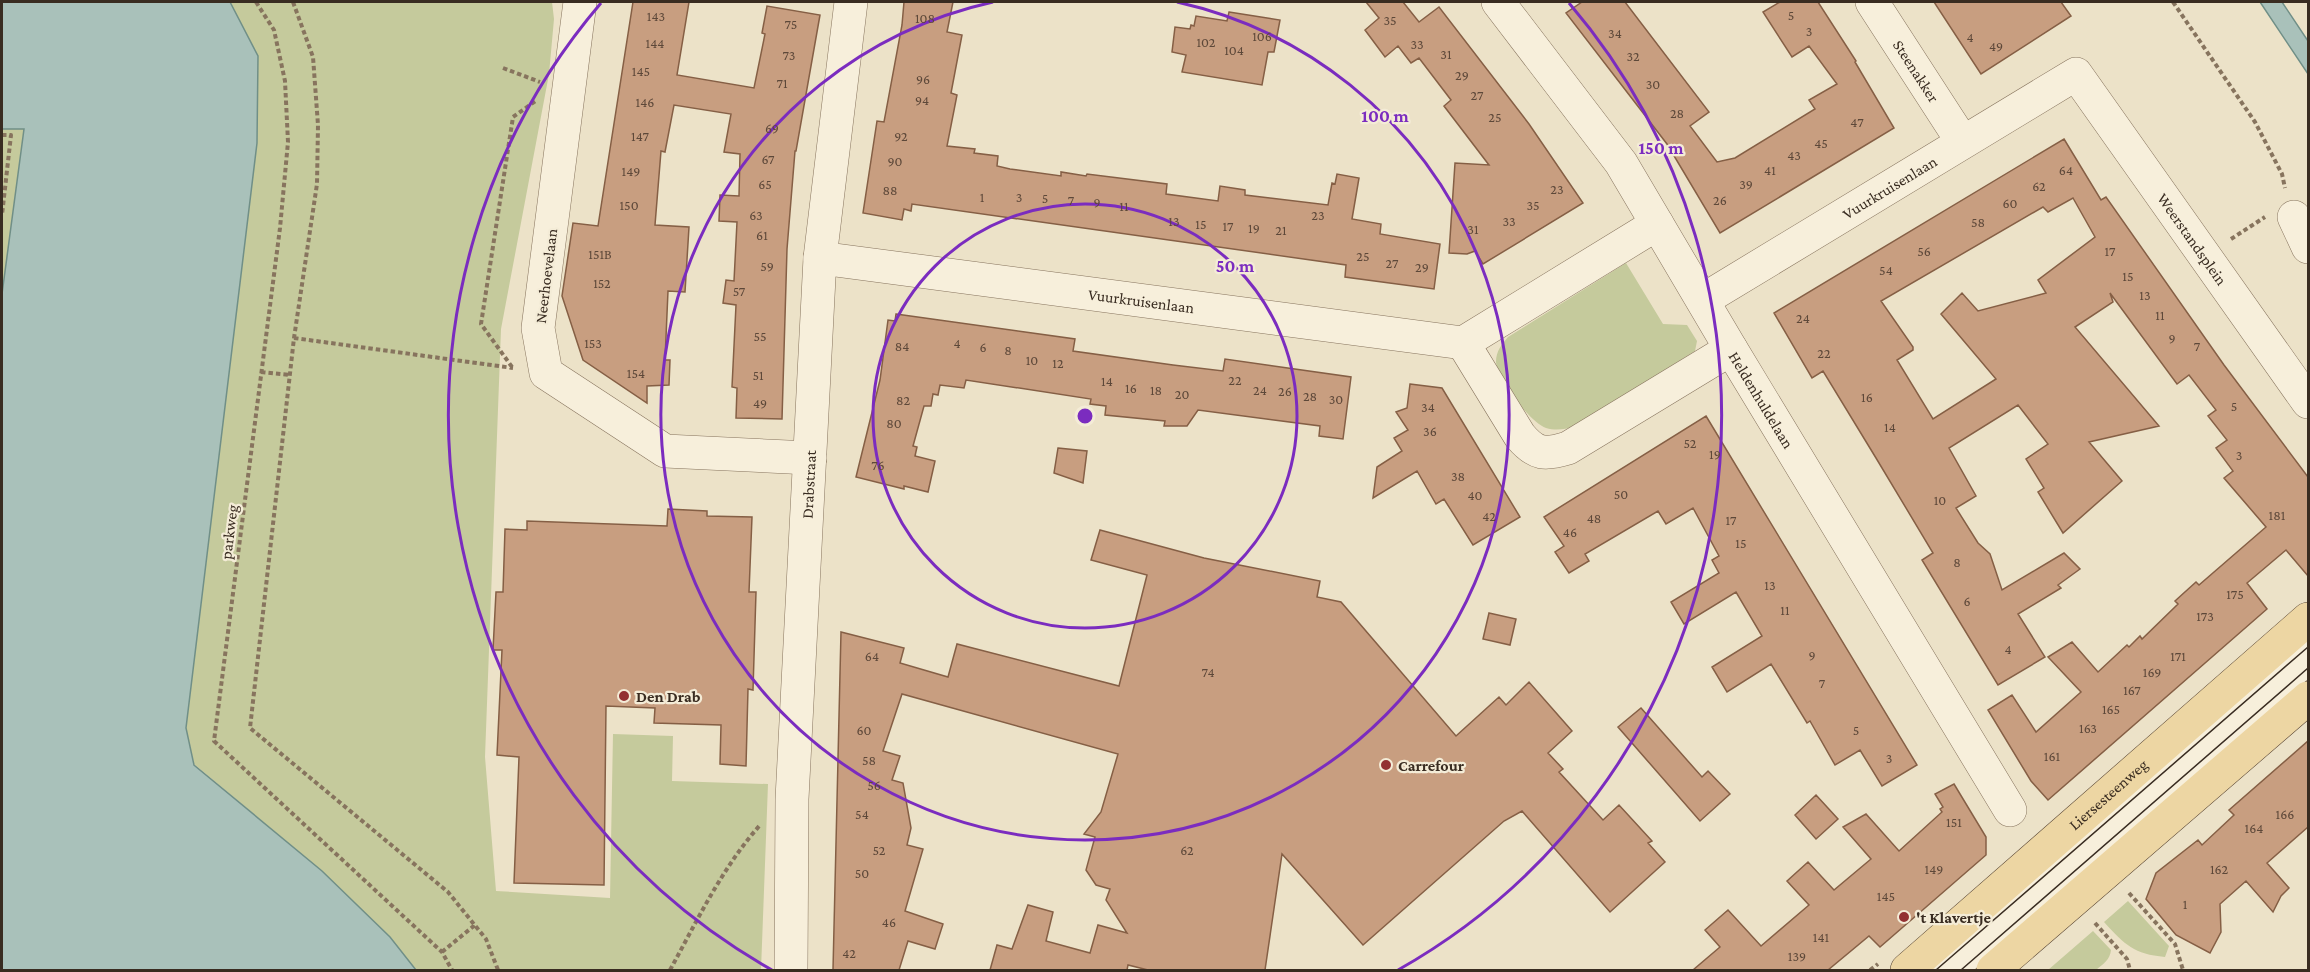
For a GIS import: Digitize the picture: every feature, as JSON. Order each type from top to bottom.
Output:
[{"type":"main road","name":"Liersesteenweg","points":[[1907,970],[2308,619]]},
{"type":"main road","points":[[2009,965],[2308,698]]},
{"type":"street","name":"Neerhoevelaan","points":[[546,373],[538,328],[563,82],[580,2]]},
{"type":"street","name":"Drabstraat","points":[[791,970],[792,800],[820,258],[851,2]]},
{"type":"street","name":"Heldenhuldelaan","points":[[1498,2],[1621,163],[1731,350],[2010,810]]},
{"type":"street","name":"Steenakker","points":[[1872,2],[1962,141]]},
{"type":"street","name":"Vuurkruisenlaan","points":[[1703,300],[2076,74]]},
{"type":"street","name":"Weerstandsplein","points":[[2076,74],[2308,402]]},
{"type":"street","points":[[2291,209],[2308,247]]},
{"type":"street","points":[[1657,224],[1462,343],[1520,436],[1529,447],[1540,452],[1552,453],[1568,448],[1731,350]]},
{"type":"street","name":"Vuurkruisenlaan","points":[[820,258],[1462,343]]},
{"type":"street","points":[[546,373],[665,451],[810,458]]},
{"type":"street","points":[[1949,970],[2308,657]]},
{"type":"path","name":"parkweg","points":[[256,2],[274,30],[285,81],[288,142],[280,228],[214,741],[442,951],[452,970]]},
{"type":"path","points":[[293,2],[313,57],[318,125],[317,184],[294,338],[250,728],[448,892],[486,939],[498,970]]},
{"type":"path","points":[[2173,2],[2255,122],[2282,174],[2291,209],[2205,255]]},
{"type":"path","points":[[503,68],[563,82]]},
{"type":"path","points":[[513,368],[481,324],[513,117],[563,82]]},
{"type":"path","points":[[2,135],[11,135],[2,215]]},
{"type":"path","points":[[294,338],[546,373]]},
{"type":"path","points":[[261,372],[290,375]]},
{"type":"path","points":[[670,970],[714,891],[752,835],[775,809],[792,800]]},
{"type":"path","points":[[2123,885],[2175,944],[2183,970]]},
{"type":"path","points":[[2088,916],[2127,959],[2130,970]]},
{"type":"path","points":[[442,951],[476,925]]},
{"type":"green space","points":[[230,2],[552,2],[554,19],[549,74],[501,329],[485,757],[496,891],[610,898],[613,734],[673,736],[672,781],[768,784],[761,970],[416,970],[390,937],[322,871],[194,764],[186,728],[257,143],[258,56]]},
{"type":"green space","points":[[24,128],[2,294],[2,129]]},
{"type":"green space","points":[[1626,263],[1663,324],[1687,325],[1697,341],[1695,351],[1574,427],[1557,430],[1546,428],[1523,409],[1508,389],[1496,362],[1498,351],[1508,337]]},
{"type":"green space","points":[[2128,901],[2169,946],[2165,957],[2145,954],[2131,947],[2104,922]]},
{"type":"green space","points":[[2093,931],[2111,950],[2104,964],[2096,970],[2048,970]]},
{"type":"water","points":[[2,2],[230,2],[258,56],[257,143],[186,728],[194,765],[322,871],[390,937],[416,970],[2,970],[2,294],[24,129],[2,129]]},
{"type":"water","points":[[2260,2],[2282,2],[2308,41],[2308,74]]},
{"type":"building","points":[[633,2],[689,2],[677,75],[754,88],[765,34],[762,33],[767,6],[820,15],[795,151],[787,249],[782,419],[736,418],[737,388],[732,387],[736,305],[723,303],[726,280],[734,281],[737,222],[719,221],[720,195],[739,196],[740,154],[724,152],[731,114],[674,105],[665,152],[661,151],[655,225],[689,227],[685,292],[668,291],[665,360],[670,360],[669,385],[647,386],[647,403],[583,360],[562,296],[573,223],[598,226]]},
{"type":"building","points":[[904,2],[953,2],[947,32],[962,35],[951,93],[957,95],[947,146],[975,149],[974,153],[998,156],[997,166],[1010,169],[1061,176],[1061,172],[1086,176],[1087,174],[1167,184],[1166,194],[1218,201],[1220,186],[1245,190],[1245,195],[1328,205],[1332,183],[1335,184],[1337,174],[1359,178],[1352,219],[1381,224],[1380,234],[1440,244],[1434,289],[1345,277],[1346,265],[912,204],[911,211],[904,209],[902,220],[863,213],[877,121],[884,122],[902,25]]},
{"type":"building","points":[[1366,2],[1403,2],[1419,22],[1439,7],[1529,124],[1583,203],[1483,264],[1475,251],[1467,254],[1449,253],[1455,163],[1489,165],[1444,106],[1451,100],[1419,58],[1411,63],[1398,46],[1385,57],[1365,30],[1379,18]]},
{"type":"building","points":[[1582,2],[1625,2],[1709,112],[1690,126],[1717,162],[1735,158],[1815,109],[1809,100],[1837,84],[1809,46],[1792,57],[1763,12],[1780,2],[1818,2],[1856,61],[1894,128],[1720,233],[1667,144],[1566,13]]},
{"type":"building","points":[[1934,2],[2061,2],[2071,16],[1981,74]]},
{"type":"building","points":[[1229,12],[1280,20],[1274,52],[1268,52],[1262,85],[1182,72],[1186,55],[1172,52],[1175,27],[1190,29],[1191,25],[1194,26],[1196,16],[1227,21]]},
{"type":"building","points":[[2064,139],[2101,200],[2106,197],[2224,365],[2308,477],[2308,576],[2286,550],[2247,583],[2267,609],[2048,800],[2031,781],[1988,710],[2012,695],[2036,732],[2081,692],[2048,657],[2072,642],[2098,672],[2127,645],[2129,647],[2140,636],[2142,639],[2178,604],[2175,601],[2196,582],[2199,585],[2266,527],[2224,478],[2233,471],[2216,448],[2227,440],[2208,416],[2216,410],[2189,375],[2177,384],[2110,293],[2113,302],[2075,327],[2159,426],[2089,442],[2122,481],[2063,533],[2038,492],[2044,488],[2026,459],[2048,444],[2018,405],[1949,448],[1976,496],[1956,508],[1978,543],[1990,554],[2002,590],[2064,553],[2080,569],[2058,585],[2061,588],[2018,614],[2045,657],[1998,685],[1922,560],[1933,553],[1876,458],[1823,371],[1812,378],[1774,313]],"holes":[[[2073,198],[2095,237],[2038,280],[2046,293],[1978,311],[1962,293],[1941,314],[1996,379],[1933,419],[1897,360],[1913,350],[1913,347],[1881,301],[2043,207],[2048,212]]]},
{"type":"building","points":[[896,314],[1075,339],[1073,351],[1173,365],[1223,371],[1225,359],[1351,377],[1343,439],[1319,436],[1320,426],[1198,410],[1187,426],[1164,426],[1165,421],[1105,415],[1106,406],[1090,404],[1091,399],[966,380],[964,388],[940,385],[938,395],[933,394],[931,406],[924,406],[913,446],[917,447],[915,456],[935,461],[928,492],[904,486],[904,489],[856,477],[880,380],[888,320],[895,321]]},
{"type":"building","points":[[1410,384],[1442,388],[1520,517],[1473,545],[1444,499],[1436,504],[1417,471],[1373,498],[1377,467],[1402,451],[1394,438],[1408,430],[1396,412],[1407,408]]},
{"type":"building","points":[[1706,416],[1917,765],[1882,786],[1860,750],[1835,765],[1810,721],[1807,723],[1771,664],[1727,692],[1712,667],[1762,636],[1736,592],[1684,624],[1671,602],[1719,573],[1712,560],[1719,556],[1693,508],[1666,524],[1658,511],[1585,554],[1589,561],[1569,573],[1555,552],[1564,546],[1544,517]]},
{"type":"building","points":[[1058,448],[1087,451],[1083,483],[1054,473]]},
{"type":"building","name":"Den Drab","points":[[668,509],[707,511],[707,516],[752,517],[749,592],[756,592],[753,690],[748,689],[746,766],[720,764],[721,725],[654,723],[655,708],[606,706],[604,885],[514,883],[519,757],[497,755],[502,650],[493,650],[496,592],[503,592],[505,529],[527,530],[527,521],[667,526]]},
{"type":"building","points":[[1100,530],[1204,558],[1320,581],[1317,597],[1341,602],[1456,736],[1499,697],[1506,705],[1529,682],[1572,731],[1548,753],[1563,769],[1559,772],[1603,820],[1619,805],[1652,841],[1648,843],[1665,862],[1610,912],[1522,811],[1504,821],[1363,945],[1282,854],[1265,970],[1148,970],[1128,965],[1127,970],[990,970],[997,945],[1012,949],[1028,905],[1053,912],[1046,941],[1090,953],[1098,925],[1127,933],[1106,900],[1110,889],[1096,885],[1086,870],[1095,837],[1084,834],[1101,812],[1118,754],[902,694],[883,751],[900,756],[892,780],[903,783],[911,828],[907,845],[923,849],[905,911],[943,924],[935,949],[908,941],[899,970],[833,970],[841,632],[904,648],[900,663],[948,677],[957,644],[1119,686],[1147,575],[1091,560]]},
{"type":"building","points":[[1489,613],[1516,619],[1510,645],[1483,639]]},
{"type":"building","points":[[1641,708],[1702,777],[1708,771],[1730,794],[1700,821],[1618,727]]},
{"type":"building","points":[[2308,741],[2308,827],[2267,863],[2289,888],[2281,896],[2273,912],[2246,881],[2220,904],[2221,932],[2210,953],[2176,935],[2146,899],[2156,873],[2198,840],[2202,845],[2234,815],[2229,810]]},
{"type":"building","points":[[1954,784],[1986,837],[1986,855],[1880,947],[1869,936],[1828,970],[1693,970],[1720,947],[1705,930],[1728,910],[1761,946],[1809,905],[1787,881],[1808,862],[1834,890],[1871,859],[1843,827],[1866,814],[1899,851],[1942,812],[1940,809],[1943,807],[1935,794]]},
{"type":"building","points":[[1816,795],[1838,819],[1816,839],[1795,815]]},
{"type":"tram line","points":[[1936,970],[2308,647]]},
{"type":"tram line","points":[[1961,970],[2308,668]]},
{"type":"place","name":"Den Drab","points":[[624,696]]},
{"type":"place","name":"Carrefour","points":[[1386,765]]},
{"type":"place","name":"'t Klavertje","points":[[1904,917]]}]
